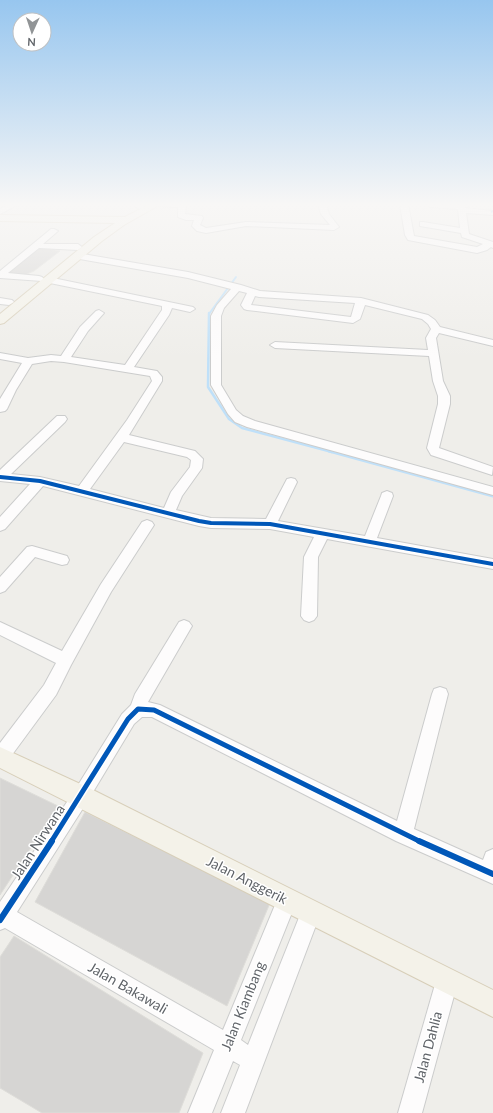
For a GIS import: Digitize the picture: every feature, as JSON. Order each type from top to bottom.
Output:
[{"type":"main road","points":[[0,320],[40,281],[72,256]]},
{"type":"main road","points":[[0,310],[5,302],[40,281]]},
{"type":"main road","name":"Jalan Anggerik","points":[[0,757],[81,796],[493,1004]]},
{"type":"street","points":[[24,256],[0,275],[190,308]]},
{"type":"street","points":[[100,256],[219,282],[252,292],[283,296],[361,301],[425,317],[432,322],[436,329],[493,343]]},
{"type":"street","points":[[0,279],[40,281]]},
{"type":"street","points":[[237,287],[220,308],[216,316],[216,385],[232,412],[239,418],[251,424],[490,490],[492,470],[435,452],[433,448],[444,404],[444,396],[438,382],[431,338],[436,329]]},
{"type":"street","points":[[252,292],[246,305],[247,306],[353,320],[355,319],[361,301]]},
{"type":"street","points":[[128,368],[164,315],[167,310],[167,304]]},
{"type":"street","points":[[64,359],[84,329],[99,313]]},
{"type":"street","points":[[274,345],[434,353]]},
{"type":"street","points":[[0,356],[28,360],[51,358],[64,359],[128,368],[153,373],[156,377],[157,381],[132,422],[82,491]]},
{"type":"street","points":[[1,409],[10,390],[26,367],[28,360]]},
{"type":"street","points":[[61,419],[0,477],[40,481],[168,514],[211,523],[270,524],[493,564]]},
{"type":"street","points":[[121,436],[191,454],[197,459],[196,468],[176,495],[168,514]]},
{"type":"street","points":[[0,526],[40,481]]},
{"type":"street","points":[[270,524],[291,482]]},
{"type":"street","points":[[369,542],[387,496]]},
{"type":"street","points":[[0,757],[50,690],[65,660],[106,588],[147,525]]},
{"type":"street","points":[[310,616],[311,557],[323,533]]},
{"type":"street","points":[[0,587],[32,551],[62,560]]},
{"type":"street","name":"Jalan Nirwana","points":[[1,918],[81,796],[128,719],[138,709],[141,699],[148,686],[184,626]]},
{"type":"street","points":[[0,628],[65,660]]},
{"type":"street","points":[[403,834],[440,694]]},
{"type":"street","points":[[138,709],[154,710],[403,834],[491,868]]},
{"type":"street","name":"Jalan Kiambang","points":[[200,1113],[287,900]]},
{"type":"street","points":[[233,1113],[311,912]]},
{"type":"street","name":"Jalan Bakawali","points":[[1,918],[253,1060]]},
{"type":"street","name":"Jalan Dahlia","points":[[410,1113],[447,981]]},
{"type":"building","points":[[27,256],[54,256],[34,271],[22,276],[4,274]]},
{"type":"building","points":[[0,778],[58,806],[0,895]]},
{"type":"building","points":[[85,812],[270,903],[227,1006],[35,902]]},
{"type":"building","points":[[14,936],[203,1053],[179,1113],[42,1113],[0,1088],[0,957]]},
{"type":"waterway","points":[[209,314],[236,277]]},
{"type":"waterway","points":[[209,313],[208,387],[229,419],[242,428],[332,452]]},
{"type":"waterway","points":[[329,451],[493,496]]},
{"type":"cycle path","points":[[0,477],[40,481],[199,521],[211,523],[270,524],[493,564]]},
{"type":"cycle path","points":[[0,920],[81,796],[128,719],[138,709],[154,710],[403,834],[493,874]]}]
